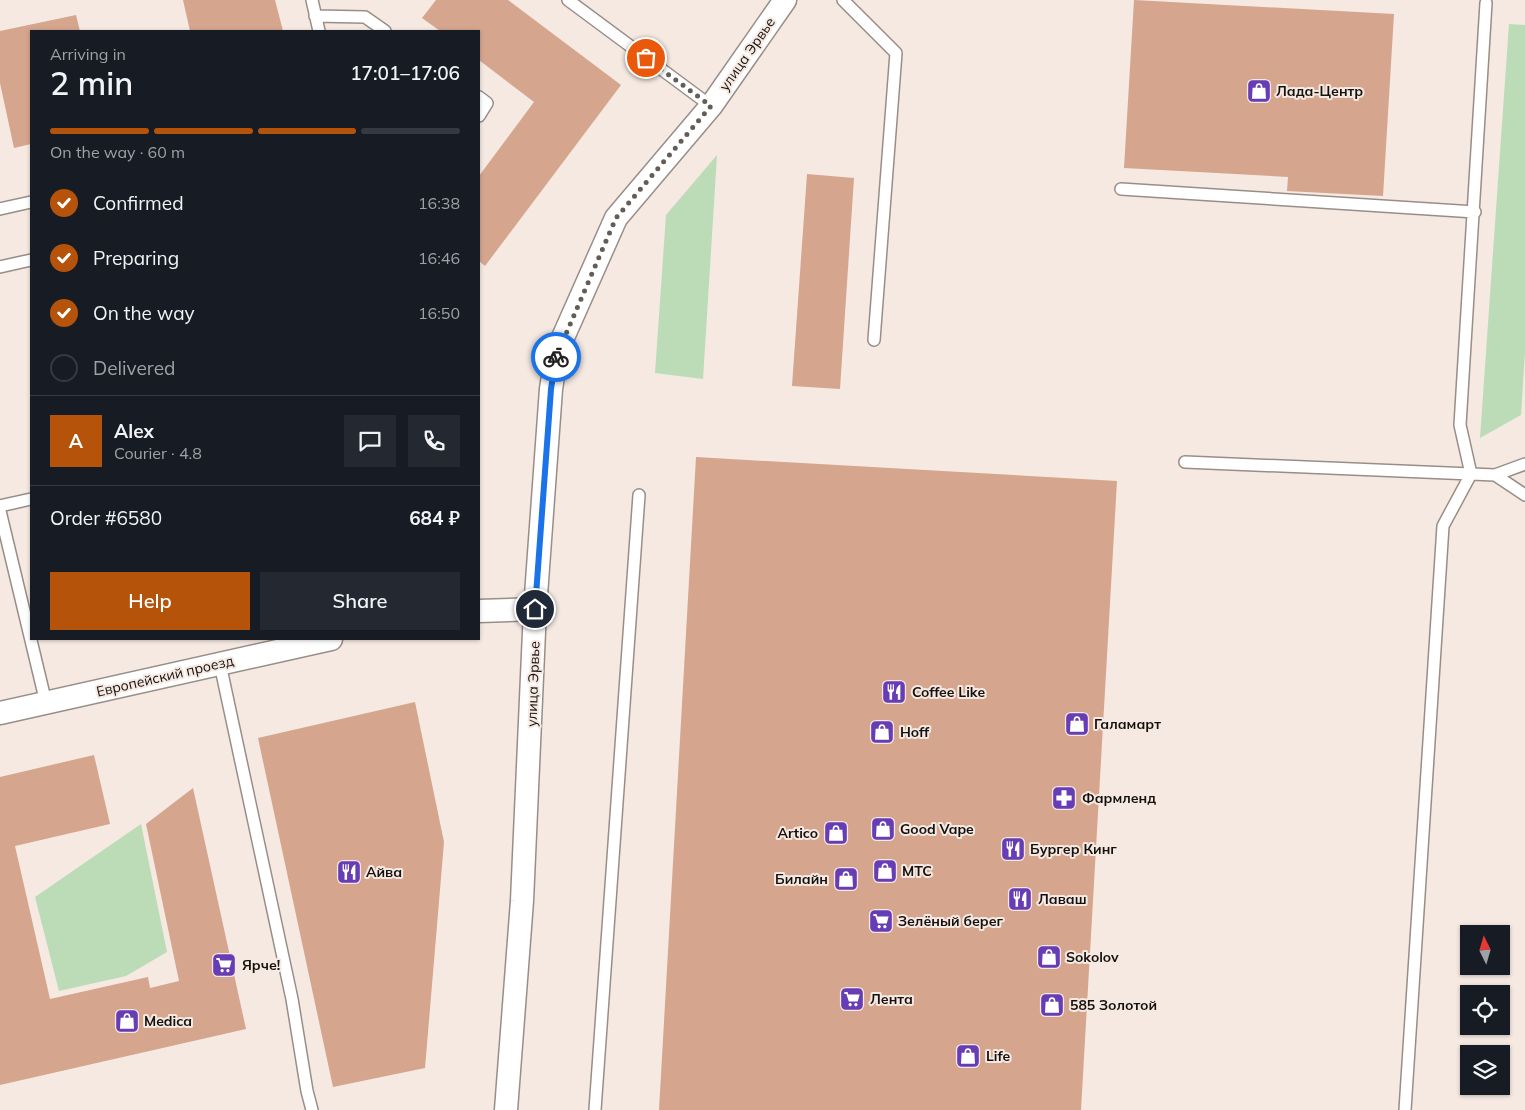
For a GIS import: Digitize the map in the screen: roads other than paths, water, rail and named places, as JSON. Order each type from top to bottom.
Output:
[{"type":"street","name":"улица Эрвье","points":[[506,1110],[522,901],[535,609],[551,389],[557,351],[616,218],[711,106],[785,0]]},
{"type":"street","points":[[480,610],[535,609]]},
{"type":"street","name":"Европейский проезд","points":[[0,713],[327,640]]},
{"type":"lane","points":[[312,0],[319,30]]},
{"type":"lane","points":[[568,0],[711,106]]},
{"type":"lane","points":[[843,0],[896,53],[874,340]]},
{"type":"lane","points":[[1405,1110],[1443,526],[1471,474],[1460,424],[1475,212],[1486,3]]},
{"type":"lane","points":[[315,16],[365,17],[384,30]]},
{"type":"lane","points":[[480,98],[488,103],[480,115]]},
{"type":"lane","points":[[1121,189],[1475,212]]},
{"type":"lane","points":[[0,209],[30,202]]},
{"type":"lane","points":[[0,267],[30,260]]},
{"type":"lane","points":[[1185,462],[1471,474],[1495,474],[1525,464]]},
{"type":"lane","points":[[1495,474],[1525,495]]},
{"type":"lane","points":[[595,1110],[639,495]]},
{"type":"lane","points":[[0,506],[30,499]]},
{"type":"lane","points":[[0,511],[30,636]]},
{"type":"lane","points":[[31,640],[46,703]]},
{"type":"lane","points":[[220,664],[292,999],[312,1110]]},
{"type":"place","name":"Лада-Центр","points":[[1259,91]]},
{"type":"place","name":"Coffee Like","points":[[894,692]]},
{"type":"place","name":"Галамарт","points":[[1077,724]]},
{"type":"place","name":"Hoff","points":[[882,732]]},
{"type":"place","name":"Фармленд","points":[[1064,798]]},
{"type":"place","name":"Good Vape","points":[[883,829]]},
{"type":"place","name":"Artico","points":[[836,833]]},
{"type":"place","name":"Бургер Кинг","points":[[1013,849]]},
{"type":"place","name":"МТС","points":[[885,871]]},
{"type":"place","name":"Айва","points":[[349,872]]},
{"type":"place","name":"Билайн","points":[[846,879]]},
{"type":"place","name":"Лаваш","points":[[1020,899]]},
{"type":"place","name":"Зелёный берег","points":[[881,921]]},
{"type":"place","name":"Sokolov","points":[[1049,957]]},
{"type":"place","name":"Ярче!","points":[[224,965]]},
{"type":"place","name":"Лента","points":[[852,999]]},
{"type":"place","name":"585 Золотой","points":[[1052,1005]]},
{"type":"place","name":"Medica","points":[[127,1021]]},
{"type":"place","name":"Life","points":[[968,1056]]}]
